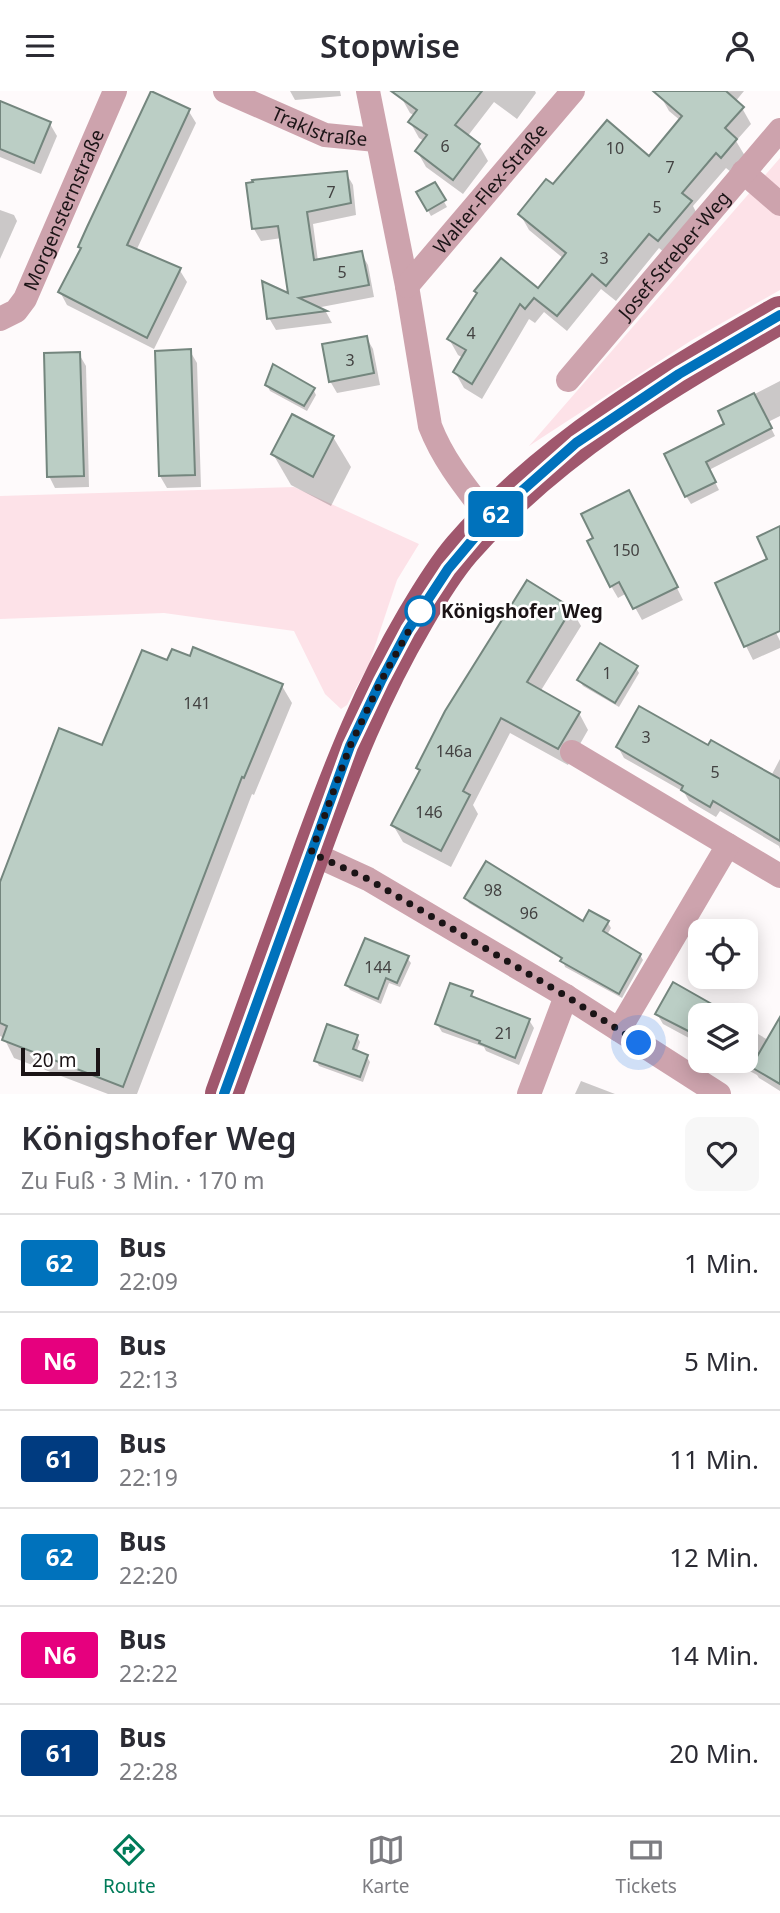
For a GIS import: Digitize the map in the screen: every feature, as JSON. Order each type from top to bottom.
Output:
[{"type":"main road","points":[[224,1094],[350,746],[381,681],[435,587],[461,550],[490,519],[555,460],[605,422],[679,374],[780,315]]},
{"type":"street","name":"Morgensternstraße","points":[[0,319],[16,311],[24,299],[115,91]]},
{"type":"street","name":"Traklstraße","points":[[225,91],[325,135],[376,140]]},
{"type":"street","points":[[368,91],[407,286],[430,426],[449,465],[490,519]]},
{"type":"street","name":"Walter-Flex-Straße","points":[[407,286],[573,91]]},
{"type":"street","name":"Josef-Streber-Weg","points":[[568,380],[780,129]]},
{"type":"street","points":[[743,172],[780,204]]},
{"type":"street","points":[[572,753],[780,876]]},
{"type":"street","points":[[619,1030],[728,845]]},
{"type":"street","points":[[311,853],[368,879],[566,996],[719,1094]]},
{"type":"street","points":[[529,1094],[566,996]]},
{"type":"shaded area","points":[[780,158],[780,290],[692,340],[529,446]]},
{"type":"shaded area","points":[[294,487],[419,544],[397,580],[369,664],[347,705],[341,709],[325,694],[294,631],[164,613],[0,619],[0,496]]},
{"type":"building","points":[[151,91],[190,109],[127,245],[181,268],[147,338],[58,292],[81,248],[78,247]]},
{"type":"building","points":[[391,91],[482,91],[455,125],[480,144],[453,180],[415,151],[427,135],[408,122],[417,110]]},
{"type":"building","points":[[653,91],[726,91],[744,107],[725,128],[737,139],[721,158],[716,153],[682,193],[692,201],[658,241],[649,234],[606,286],[592,274],[557,316],[534,298],[525,309],[520,304],[472,384],[453,372],[466,350],[447,339],[477,293],[474,291],[501,258],[538,288],[566,253],[518,214],[546,179],[553,184],[607,120],[649,156],[682,116]]},
{"type":"building","points":[[0,101],[51,122],[34,163],[0,149]]},
{"type":"building","points":[[347,171],[351,203],[307,212],[314,260],[362,251],[369,285],[299,298],[327,311],[267,319],[262,281],[288,293],[278,226],[252,229],[246,183],[253,182],[252,180]]},
{"type":"building","points":[[435,182],[446,200],[427,211],[416,192]]},
{"type":"building","points":[[367,336],[374,373],[329,382],[322,344]]},
{"type":"building","points":[[191,349],[195,475],[159,476],[155,351]]},
{"type":"building","points":[[80,352],[84,476],[47,477],[44,353]]},
{"type":"building","points":[[273,364],[315,388],[304,406],[265,385]]},
{"type":"building","points":[[754,393],[772,428],[706,462],[716,482],[685,497],[664,454],[724,424],[718,411]]},
{"type":"building","points":[[292,414],[334,436],[313,477],[271,454]]},
{"type":"building","points":[[629,490],[678,587],[633,609],[619,582],[610,587],[587,541],[593,538],[581,514]]},
{"type":"building","points":[[780,526],[780,631],[744,647],[715,583],[767,559],[757,537]]},
{"type":"building","points":[[527,580],[572,608],[527,682],[580,712],[558,749],[501,718],[463,791],[470,795],[441,851],[391,825],[420,770],[416,768],[445,711]]},
{"type":"building","points":[[600,643],[638,666],[615,703],[577,680]]},
{"type":"building","points":[[193,647],[283,684],[244,778],[242,777],[123,1087],[2,1040],[7,1026],[0,1023],[0,882],[59,728],[102,745],[142,650],[167,660],[172,649],[190,656]]},
{"type":"building","points":[[639,706],[708,745],[711,740],[780,779],[780,841],[713,801],[710,807],[681,790],[683,786],[616,747]]},
{"type":"building","points":[[486,861],[583,921],[589,910],[609,921],[603,931],[641,954],[619,994],[560,961],[562,958],[464,898]]},
{"type":"building","points":[[365,938],[409,956],[397,983],[386,978],[378,999],[345,985]]},
{"type":"building","points":[[673,982],[710,1003],[688,1003],[688,1031],[655,1014]]},
{"type":"building","points":[[450,983],[473,991],[471,996],[530,1019],[515,1058],[435,1024]]},
{"type":"building","points":[[780,1017],[780,1084],[758,1071],[758,1055]]},
{"type":"building","points":[[327,1024],[358,1035],[353,1049],[368,1055],[360,1077],[314,1061]]},
{"type":"bus line","name":"62","points":[[224,1094],[350,746],[408,630],[461,550],[490,519],[576,443],[679,374],[780,315]]},
{"type":"place","name":"Königshofer Weg","points":[[420,611]]},
{"type":"route","points":[[420,611],[423,605],[381,681],[350,746],[311,853],[368,879],[566,996],[639,1043]]}]
